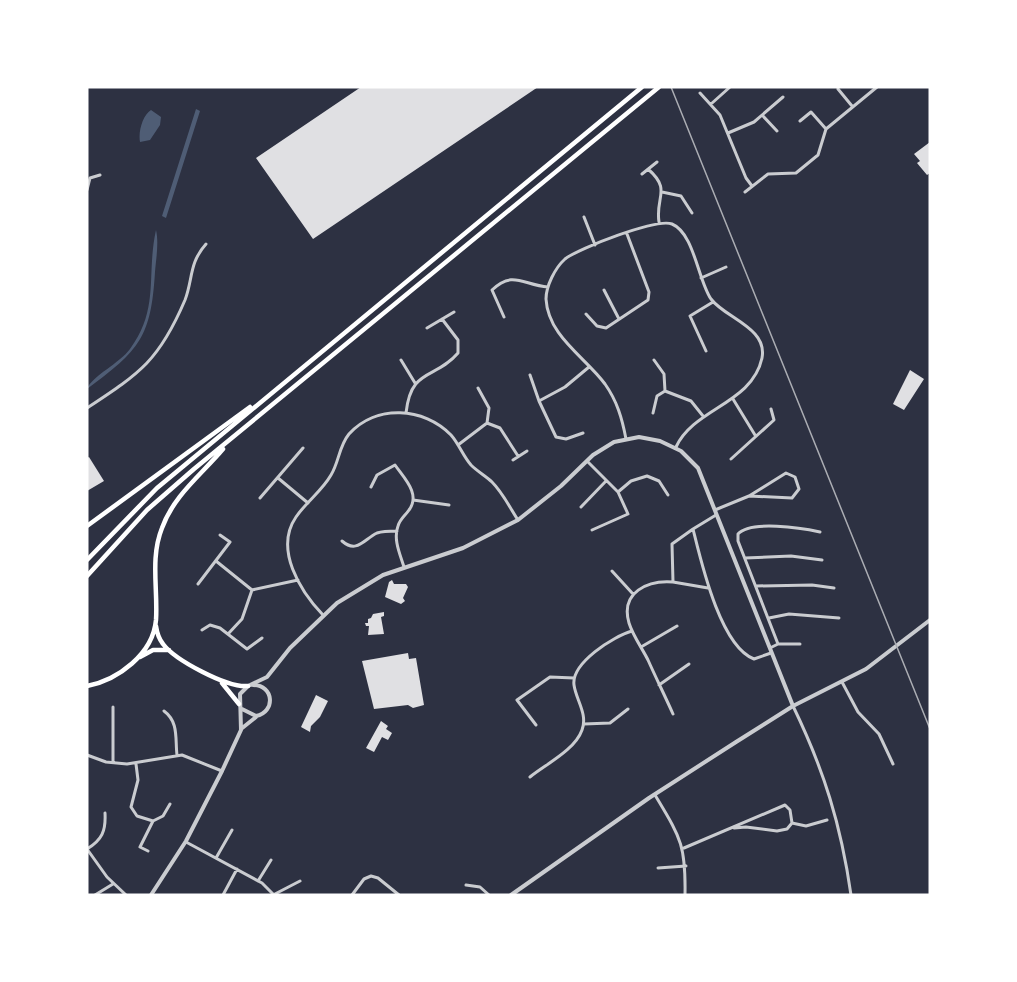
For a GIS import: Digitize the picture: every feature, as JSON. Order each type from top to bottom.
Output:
[{"type":"highway","points":[[87,560],[157,488],[642,87]]},
{"type":"highway","points":[[87,576],[147,510],[659,87]]},
{"type":"highway","points":[[87,526],[235,416],[265,397]]},
{"type":"highway","points":[[230,440],[178,497],[161,530],[155,558],[156,621],[159,638],[169,650],[220,681],[234,686],[250,685]]},
{"type":"highway","points":[[135,660],[149,639],[156,621]]},
{"type":"highway","points":[[87,686],[111,678],[153,650],[169,650]]},
{"type":"highway","points":[[220,681],[240,706]]},
{"type":"street","points":[[711,104],[730,87]]},
{"type":"street","points":[[745,192],[768,174],[796,173],[818,155],[826,129],[877,87]]},
{"type":"street","points":[[838,89],[853,107]]},
{"type":"street","points":[[700,93],[720,115],[746,178],[752,186]]},
{"type":"street","points":[[728,133],[763,116],[783,97]]},
{"type":"street","points":[[800,121],[811,112],[826,129]]},
{"type":"street","points":[[763,116],[777,131]]},
{"type":"street","points":[[642,174],[657,162]]},
{"type":"street","points":[[648,169],[659,180],[662,192],[659,222]]},
{"type":"street","points":[[87,190],[90,178],[99,175]]},
{"type":"street","points":[[662,192],[681,196],[692,213]]},
{"type":"street","points":[[584,217],[595,246]]},
{"type":"street","points":[[626,439],[618,406],[606,386],[552,321],[546,297],[548,287],[564,261],[595,246],[659,222],[673,225],[684,233],[713,302],[755,334],[762,347],[762,358],[755,373],[733,399],[703,416],[686,430],[676,447]]},
{"type":"street","points":[[586,314],[603,328],[644,305],[649,296],[627,234]]},
{"type":"street","points":[[87,408],[129,380],[153,359],[166,340],[186,297],[194,260],[206,244]]},
{"type":"street","points":[[701,278],[726,267]]},
{"type":"street","points":[[504,317],[492,290],[500,283],[513,279],[548,287]]},
{"type":"street","points":[[604,290],[619,320]]},
{"type":"street","points":[[706,351],[690,316],[713,302]]},
{"type":"street","points":[[428,328],[454,312]]},
{"type":"street","points":[[406,413],[408,398],[415,383],[458,353],[458,340],[442,319]]},
{"type":"street","points":[[402,360],[415,383]]},
{"type":"street","points":[[654,360],[664,374],[665,391]]},
{"type":"street","points":[[539,401],[565,387],[589,367]]},
{"type":"street","points":[[530,375],[555,437],[566,439],[583,433]]},
{"type":"street","points":[[458,445],[487,423],[489,408],[478,388]]},
{"type":"street","points":[[665,391],[691,401],[703,416]]},
{"type":"street","points":[[653,413],[657,396],[665,391]]},
{"type":"street","points":[[733,399],[755,435]]},
{"type":"street","points":[[731,459],[774,420],[771,409]]},
{"type":"street","points":[[323,615],[304,593],[298,580],[288,547],[288,537],[295,518],[329,480],[344,442],[354,429],[375,416],[406,413],[436,423],[458,445],[472,466],[495,485],[518,520]]},
{"type":"street","points":[[487,423],[500,428],[518,456]]},
{"type":"street","points":[[151,895],[186,842],[222,771],[240,730],[240,694],[250,685],[267,677],[290,648],[323,615],[368,582],[404,567],[463,549],[518,520],[561,486],[603,448],[626,439],[650,438],[676,447],[698,468],[831,796],[844,843],[850,895]]},
{"type":"street","points":[[260,498],[303,448]]},
{"type":"street","points":[[513,460],[527,452]]},
{"type":"street","points":[[587,461],[618,492],[628,514],[592,530]]},
{"type":"street","points":[[371,488],[377,475],[395,465],[412,490],[413,500],[397,531],[397,543],[404,567]]},
{"type":"street","points":[[715,510],[749,496],[786,473],[795,477],[799,489],[792,498],[749,496]]},
{"type":"street","points":[[618,492],[631,481],[647,476],[659,482],[668,495]]},
{"type":"street","points":[[278,478],[308,503]]},
{"type":"street","points":[[581,507],[606,481]]},
{"type":"street","points":[[413,500],[449,505]]},
{"type":"street","points":[[673,582],[672,544],[716,515]]},
{"type":"street","points":[[778,644],[738,539],[740,531],[749,528],[789,527],[820,532]]},
{"type":"street","points":[[693,529],[708,588],[729,633],[747,656],[754,659],[771,651],[778,644],[800,644]]},
{"type":"street","points":[[342,541],[348,546],[357,547],[378,533],[397,531]]},
{"type":"street","points":[[198,584],[230,542],[220,535]]},
{"type":"street","points":[[729,544],[738,539]]},
{"type":"street","points":[[745,558],[791,556],[822,560]]},
{"type":"street","points":[[216,561],[252,590]]},
{"type":"street","points":[[612,571],[633,594]]},
{"type":"street","points":[[252,590],[298,580]]},
{"type":"street","points":[[674,714],[632,631],[628,612],[633,594],[649,583],[673,582],[708,588]]},
{"type":"street","points":[[756,586],[812,585],[834,588]]},
{"type":"street","points":[[228,634],[242,619],[252,590]]},
{"type":"street","points":[[769,618],[801,614],[839,618]]},
{"type":"street","points":[[511,895],[655,795],[793,706],[842,682],[888,653],[930,620]]},
{"type":"street","points":[[202,630],[212,625],[247,649],[262,638]]},
{"type":"street","points":[[642,647],[677,626]]},
{"type":"street","points":[[530,777],[575,741],[584,724],[574,678],[584,662],[614,639],[632,631]]},
{"type":"street","points":[[659,685],[689,664]]},
{"type":"street","points":[[240,730],[270,706],[267,677]]},
{"type":"street","points":[[536,724],[517,700],[548,678],[574,678]]},
{"type":"street","points":[[842,682],[858,712],[879,734],[893,764]]},
{"type":"street","points":[[250,685],[267,690]]},
{"type":"street","points":[[240,706],[251,716],[260,716]]},
{"type":"street","points":[[112,707],[113,763]]},
{"type":"street","points":[[584,724],[610,723],[628,709]]},
{"type":"street","points":[[164,711],[173,720],[176,730],[177,755]]},
{"type":"street","points":[[88,756],[113,763],[136,764],[177,755],[192,757],[222,771]]},
{"type":"street","points":[[136,764],[138,780],[131,807],[140,818],[153,821]]},
{"type":"street","points":[[655,795],[673,822],[684,848],[685,895]]},
{"type":"street","points":[[148,851],[140,847],[153,821],[163,816],[170,804]]},
{"type":"street","points":[[684,848],[786,805],[790,810],[792,823],[787,829],[777,831],[747,827],[734,828]]},
{"type":"street","points":[[105,813],[102,836],[97,843],[87,849],[113,884],[126,895]]},
{"type":"street","points":[[792,823],[806,826],[827,820]]},
{"type":"street","points":[[216,858],[232,830]]},
{"type":"street","points":[[186,842],[258,881],[274,895],[300,881]]},
{"type":"street","points":[[258,881],[271,860]]},
{"type":"street","points":[[658,868],[686,866]]},
{"type":"street","points":[[223,895],[237,869]]},
{"type":"street","points":[[352,895],[364,879],[371,876],[378,878],[399,895]]},
{"type":"street","points":[[95,895],[113,884]]},
{"type":"street","points":[[466,885],[480,887],[489,895]]},
{"type":"water","points":[[196,109],[200,111],[166,218],[162,216]]},
{"type":"water","points":[[151,110],[161,117],[160,125],[150,140],[140,142],[142,124]]},
{"type":"water","points":[[156,230],[153,294],[146,327],[131,352],[87,389],[94,379],[130,349],[139,334],[149,305]]},
{"type":"building","points":[[361,87],[538,87],[313,239],[256,158]]},
{"type":"building","points":[[930,142],[930,173],[927,175],[917,163],[920,161],[914,154]]},
{"type":"building","points":[[910,370],[924,379],[904,410],[893,404]]},
{"type":"building","points":[[89,457],[104,481],[87,491],[87,458]]},
{"type":"building","points":[[392,580],[394,584],[406,584],[408,587],[403,598],[405,601],[401,604],[385,597],[389,582]]},
{"type":"building","points":[[384,612],[384,616],[381,617],[384,634],[368,635],[369,626],[365,623],[368,623],[368,619],[373,614]]},
{"type":"building","points":[[408,653],[409,659],[416,658],[424,705],[413,708],[408,705],[374,709],[362,661]]},
{"type":"building","points":[[316,695],[328,701],[320,717],[311,726],[310,732],[301,727]]},
{"type":"building","points":[[381,721],[392,733],[388,740],[382,737],[374,752],[366,748]]},
{"type":"railway","points":[[671,87],[930,729]]}]
